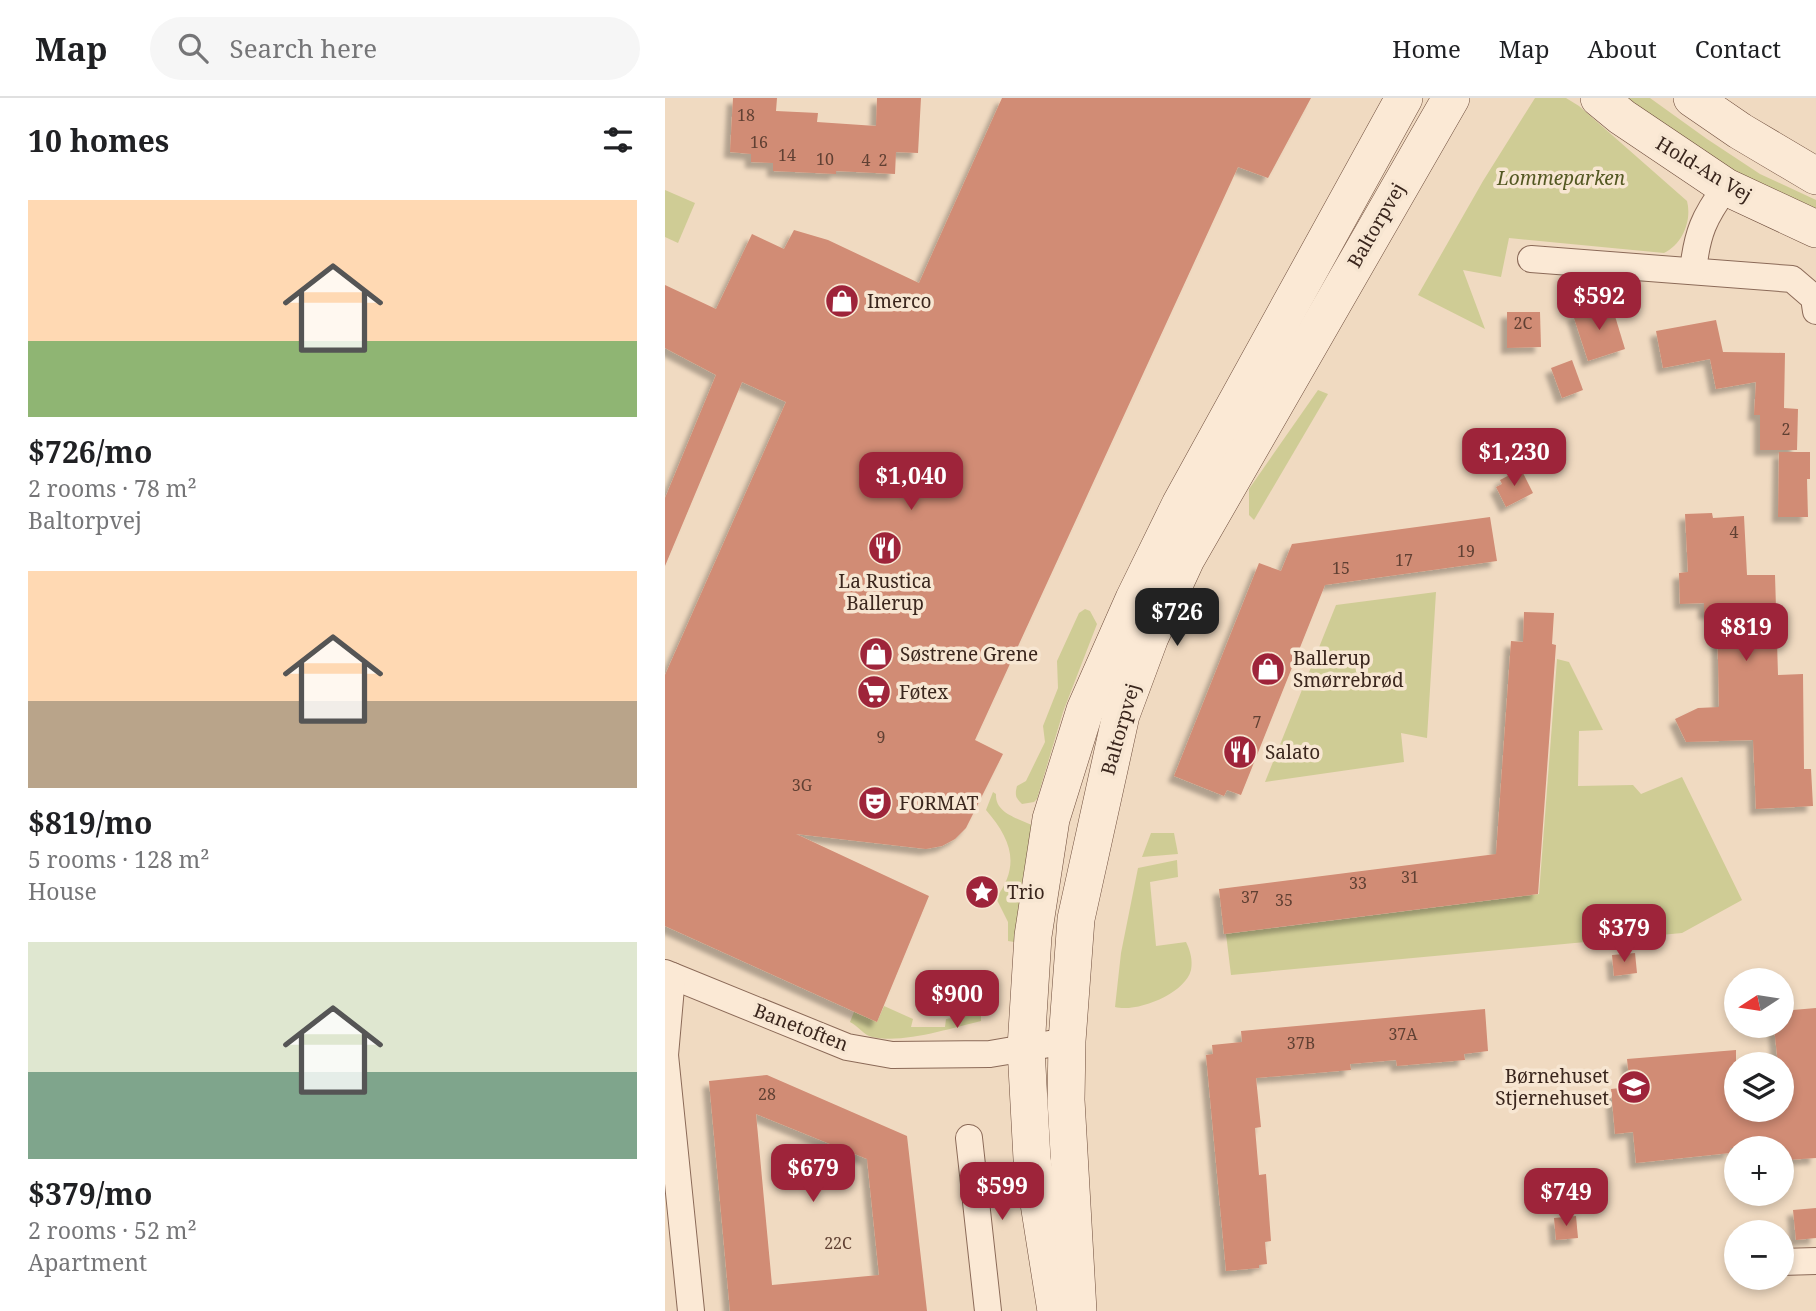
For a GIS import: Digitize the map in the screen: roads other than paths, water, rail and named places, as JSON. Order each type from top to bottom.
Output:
[{"type":"street","name":"Baltorpvej","points":[[1056,1311],[1032,1159],[1026,1048],[1033,936],[1051,819],[1086,709],[1134,599],[1180,505],[1404,98]]},
{"type":"street","name":"Baltorpvej","points":[[1078,1311],[1066,1100],[1067,1041],[1076,919],[1121,715],[1150,637],[1187,559],[1451,98]]},
{"type":"street","name":"Hold-An Vej","points":[[1599,98],[1622,117],[1726,187],[1816,229]]},
{"type":"street","points":[[1692,98],[1749,137],[1816,176]]},
{"type":"street","points":[[1693,271],[1695,245],[1707,214],[1726,187]]},
{"type":"street","points":[[1531,259],[1792,279],[1814,298],[1816,311]]},
{"type":"street","name":"Banetoften","points":[[668,975],[847,1047],[892,1055],[990,1054],[1067,1041]]},
{"type":"street","points":[[668,975],[665,1055],[691,1311]]},
{"type":"street","points":[[969,1138],[988,1311]]},
{"type":"street","points":[[1794,1262],[1816,1261]]},
{"type":"place","name":"Imerco","points":[[842,301]]},
{"type":"place","name":"La Rustica Ballerup","points":[[885,548]]},
{"type":"place","name":"Søstrene Grene","points":[[876,654]]},
{"type":"place","name":"Ballerup Smørrebrød","points":[[1268,669]]},
{"type":"place","name":"Føtex","points":[[874,692]]},
{"type":"place","name":"Salato","points":[[1240,752]]},
{"type":"place","name":"FORMAT","points":[[875,803]]},
{"type":"place","name":"Trio","points":[[982,892]]},
{"type":"place","name":"Børnehuset Stjernehuset","points":[[1634,1087]]},
{"type":"park label","name":"Lommeparken","points":[[1561,178]]}]
